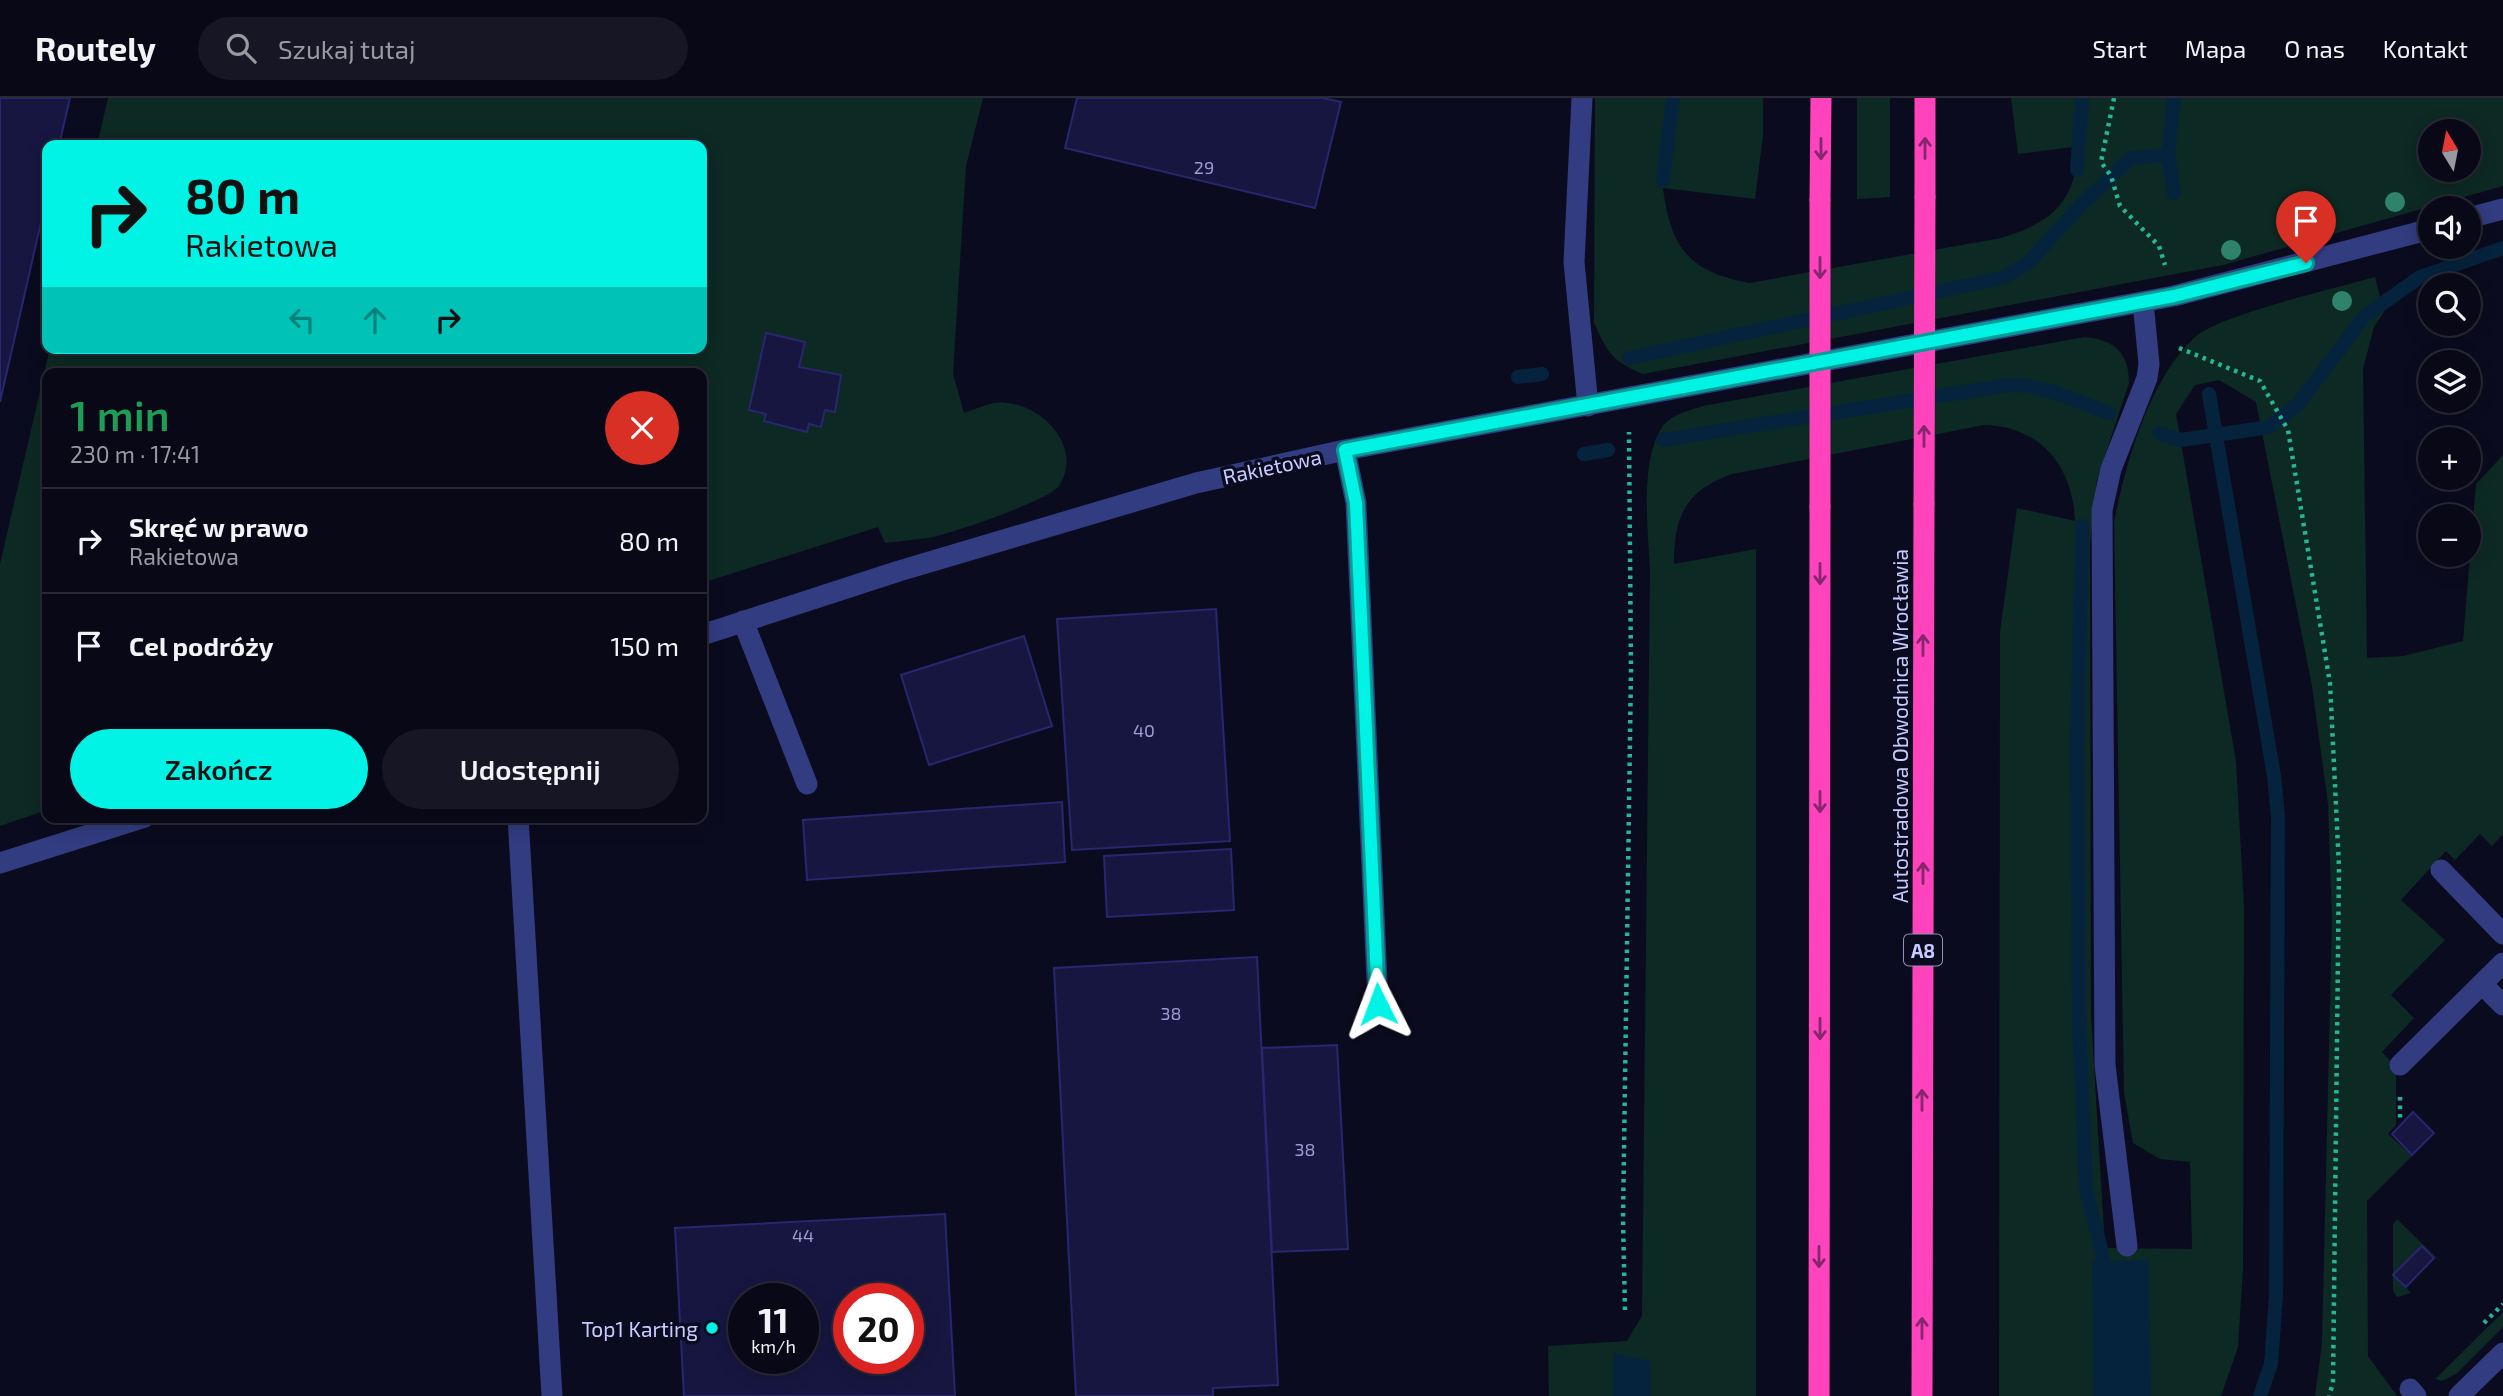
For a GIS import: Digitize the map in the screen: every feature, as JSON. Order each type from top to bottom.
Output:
[{"type":"highway","points":[[1819,1396],[1821,98]]},
{"type":"highway","name":"Autostradowa Obwodnica Wrocławia","points":[[1922,1396],[1925,98]]},
{"type":"street","points":[[1582,98],[1574,262],[1588,407]]},
{"type":"street","points":[[2481,215],[2503,209]]},
{"type":"street","name":"Rakietowa","points":[[707,633],[1196,483],[1345,450],[1588,407],[2174,296],[2418,232]]},
{"type":"street","points":[[2127,1246],[2105,1065],[2102,510],[2112,469],[2147,378],[2143,302]]},
{"type":"street","points":[[1345,450],[1356,503],[1378,1004]]},
{"type":"street","points":[[743,621],[807,785]]},
{"type":"street","points":[[0,863],[126,823]]},
{"type":"street","points":[[518,823],[552,1396]]},
{"type":"street","points":[[2441,870],[2503,934]]},
{"type":"street","points":[[2400,1065],[2503,963]]},
{"type":"street","points":[[2482,984],[2503,1005]]},
{"type":"street","points":[[2459,1396],[2503,1353]]},
{"type":"path","points":[[2114,98],[2101,162],[2111,176],[2120,206],[2159,246],[2174,296]]},
{"type":"path","points":[[2146,335],[2260,381],[2288,430],[2330,683],[2339,867],[2336,1247],[2333,1383],[2329,1396]]},
{"type":"path","points":[[1625,1310],[1623,1220],[1632,589],[1629,399]]},
{"type":"green space","points":[[108,98],[983,98],[966,166],[953,374],[964,413],[994,403],[1010,403],[1026,408],[1053,427],[1062,441],[1066,456],[1065,471],[1058,487],[1050,493],[1018,508],[956,530],[928,538],[885,543],[878,527],[707,581],[707,368],[45,368],[49,354],[707,354],[707,140],[98,140]]},
{"type":"green space","points":[[1595,98],[1763,98],[1763,135],[1755,199],[1663,188],[1671,226],[1686,253],[1711,272],[1749,283],[2001,238],[2048,217],[2066,196],[2073,182],[2080,146],[2018,154],[2011,98],[2503,98],[2503,186],[2468,196],[2418,196],[2418,210],[2223,265],[1643,374],[1618,360],[1603,342],[1594,323]]},
{"type":"green space","points":[[1857,98],[1890,98],[1890,197],[1857,199]]},
{"type":"green space","points":[[2375,277],[2384,312],[2374,327],[2363,369],[2367,658],[2403,656],[2463,641],[2469,567],[2481,567],[2481,504],[2474,504],[2476,490],[2481,490],[2481,479],[2503,455],[2503,834],[2492,846],[2480,834],[2455,860],[2446,851],[2401,900],[2445,940],[2391,995],[2414,1018],[2382,1052],[2396,1067],[2396,1125],[2388,1134],[2412,1156],[2367,1201],[2368,1356],[2397,1396],[2315,1396],[2322,1343],[2332,918],[2328,804],[2312,686],[2256,402],[2219,380],[2195,385],[2176,414],[2236,761],[2244,906],[2243,1269],[2238,1347],[2221,1396],[1999,1396],[2000,632],[2017,508],[2075,521],[2068,483],[2050,453],[2022,433],[2004,427],[1984,425],[1732,474],[1703,488],[1685,507],[1676,532],[1674,564],[1756,549],[1756,1396],[1549,1396],[1548,1346],[1627,1341],[1642,1316],[1650,569],[1647,497],[1650,460],[1654,443],[1664,424],[1679,414],[1703,406],[2085,337],[2105,341],[2123,356],[2129,383],[2097,480],[2090,543],[2091,1016],[2105,1248],[2192,1249],[2190,1162],[2160,1159],[2133,1143],[2124,1093],[2114,522],[2125,474],[2142,424],[2164,376],[2178,356],[2194,338],[2207,329],[2252,311]]},
{"type":"green space","points":[[42,383],[42,812],[0,826],[0,564]]},
{"type":"green space","points":[[2397,1219],[2442,1263],[2422,1246],[2393,1275],[2393,1224]]},
{"type":"green space","points":[[2393,1275],[2411,1293],[2397,1297],[2393,1291]]},
{"type":"green space","points":[[2503,1312],[2503,1327],[2456,1374],[2442,1381],[2435,1379]]},
{"type":"water","points":[[2149,1260],[2151,1396],[2094,1396],[2092,1261]]},
{"type":"water","points":[[1614,1353],[1650,1361],[1650,1396],[1613,1396]]},
{"type":"building","points":[[0,98],[70,98],[60,140],[42,140],[42,218],[0,402]]},
{"type":"building","points":[[1077,98],[1323,98],[1341,102],[1315,208],[1065,148]]},
{"type":"building","points":[[766,333],[805,342],[799,367],[841,375],[835,412],[825,410],[821,427],[809,424],[807,432],[764,421],[766,414],[749,410]]},
{"type":"building","points":[[1216,609],[1230,841],[1072,850],[1057,619]]},
{"type":"building","points":[[1024,636],[1052,726],[929,765],[901,675]]},
{"type":"building","points":[[1062,802],[1065,862],[807,880],[803,820]]},
{"type":"building","points":[[1231,849],[1234,910],[1107,917],[1104,856]]},
{"type":"building","points":[[1257,957],[1278,1385],[1213,1388],[1213,1396],[1076,1396],[1054,968]]},
{"type":"building","points":[[1337,1045],[1348,1249],[1272,1252],[1262,1048]]},
{"type":"building","points":[[2413,1112],[2434,1133],[2412,1155],[2392,1134]]},
{"type":"building","name":"Top1 Karting","points":[[945,1214],[955,1396],[684,1396],[675,1228]]},
{"type":"building","points":[[2422,1246],[2434,1258],[2406,1287],[2393,1275]]},
{"type":"waterway","points":[[1663,180],[1673,98]]},
{"type":"waterway","points":[[2077,170],[2082,98]]},
{"type":"waterway","points":[[2174,98],[2168,155],[2174,193]]},
{"type":"waterway","points":[[1629,358],[2002,278],[2027,264],[2082,204],[2131,158],[2168,155]]},
{"type":"waterway","points":[[2159,433],[2181,440],[2269,427],[2298,404],[2365,316],[2420,277],[2503,248]]},
{"type":"waterway","points":[[1518,377],[1542,374]]},
{"type":"waterway","points":[[1663,440],[2008,385],[2047,390],[2109,413]]},
{"type":"waterway","points":[[2209,394],[2274,776],[2278,816],[2276,1296],[2271,1364],[2260,1396]]},
{"type":"waterway","points":[[1584,454],[1608,450]]},
{"type":"waterway","points":[[2082,526],[2077,743],[2079,1026],[2086,1189],[2104,1261]]},
{"type":"place","name":"Top1 Karting","points":[[712,1328]]},
{"type":"route","points":[[1378,1004],[1356,503],[1345,450],[2002,330],[2174,296],[2306,263]]}]
